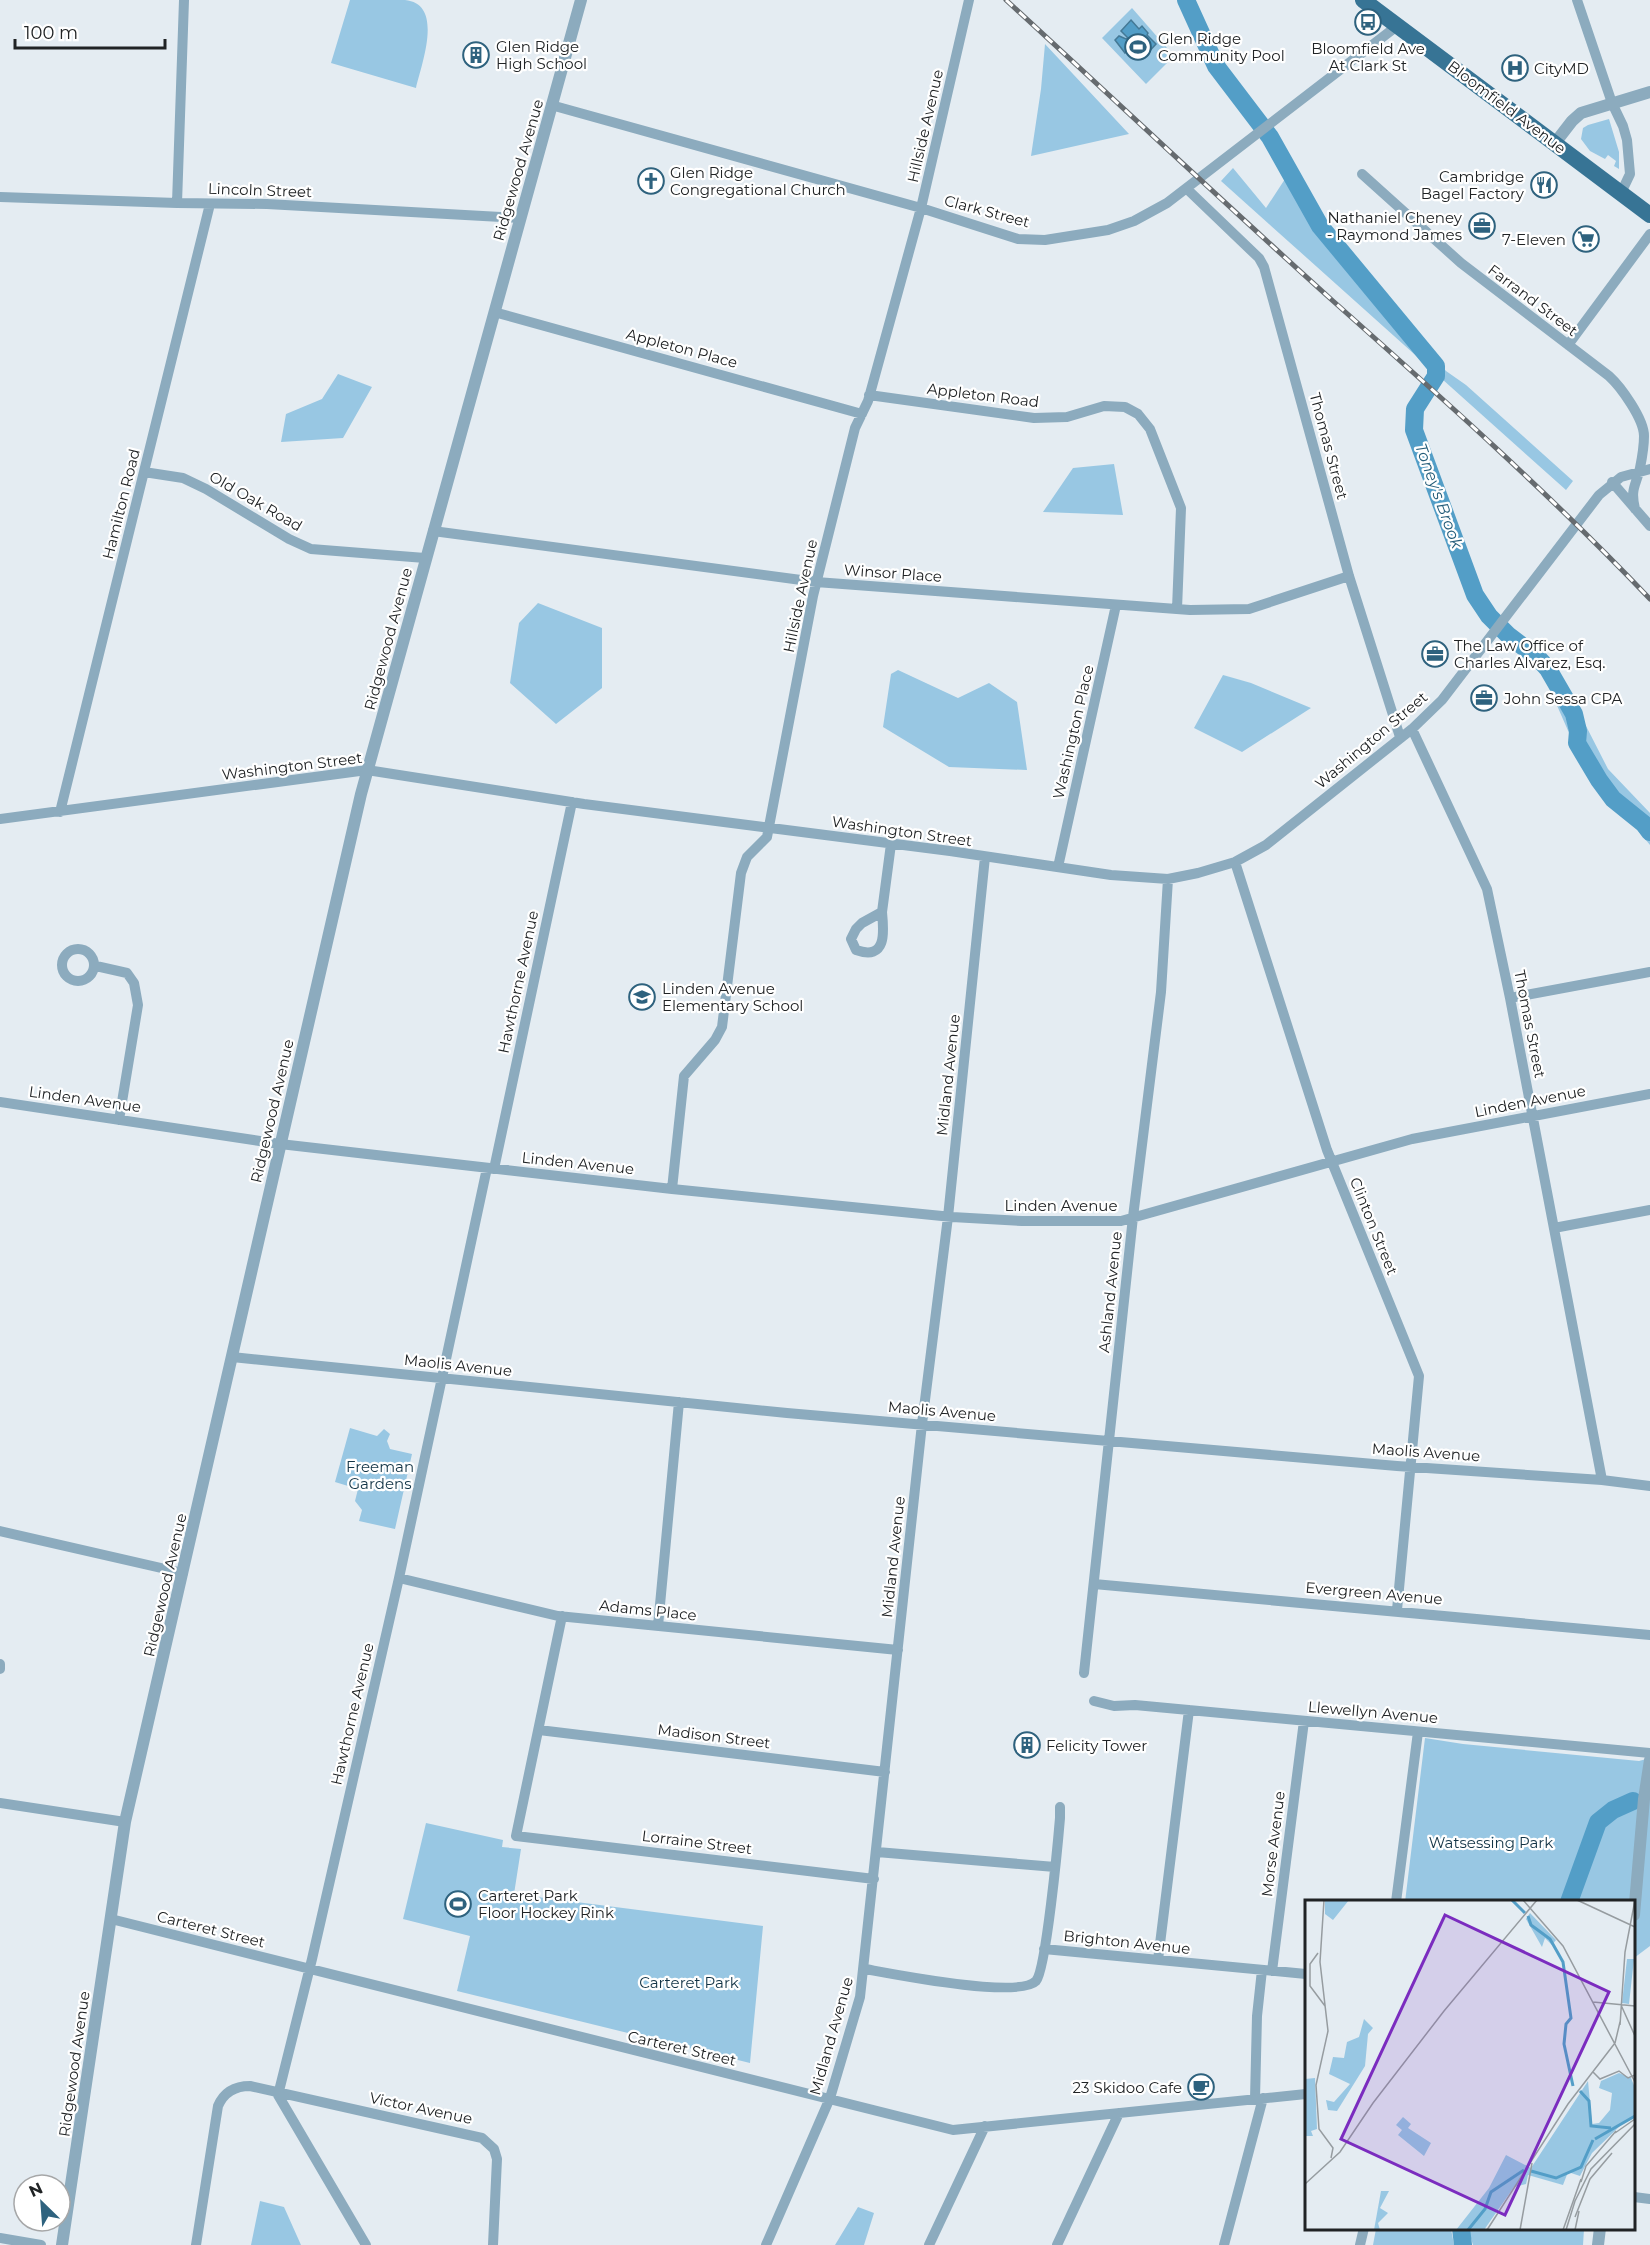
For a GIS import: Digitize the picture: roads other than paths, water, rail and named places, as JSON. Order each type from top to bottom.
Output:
[{"type":"main road","name":"Bloomfield Avenue","points":[[1363,0],[1650,215]]},
{"type":"street","points":[[177,203],[184,0]]},
{"type":"street","name":"Ridgewood Avenue","points":[[62,2245],[125,1822],[280,1144],[367,770],[581,0]]},
{"type":"street","points":[[1577,0],[1612,103],[1625,133],[1630,157],[1629,180],[1621,193]]},
{"type":"street","name":"Hillside Avenue","points":[[672,1189],[684,1076],[715,1040],[722,1027],[741,873],[747,857],[767,837],[816,582],[855,428],[869,395],[921,208],[966,1]]},
{"type":"street","name":"Clark Street","points":[[552,105],[921,208],[1018,239],[1045,240],[1120,226],[1156,209],[1187,189],[1257,132],[1397,26]]},
{"type":"street","points":[[1555,143],[1578,116],[1650,92]]},
{"type":"street","name":"Farrand Street","points":[[1362,174],[1461,263],[1614,380],[1640,420],[1644,435],[1645,470]]},
{"type":"street","name":"Thomas Street","points":[[1187,189],[1259,258],[1264,267],[1349,576],[1400,737]]},
{"type":"street","name":"Lincoln Street","points":[[0,197],[267,204],[520,218]]},
{"type":"street","name":"Hamilton Road","points":[[60,812],[210,204]]},
{"type":"street","points":[[1568,345],[1650,234]]},
{"type":"street","name":"Appleton Place","points":[[494,312],[862,414]]},
{"type":"street","name":"Appleton Road","points":[[869,395],[1034,418],[1067,417],[1104,406],[1125,407],[1137,414],[1150,429],[1181,508],[1177,609]]},
{"type":"street","points":[[1635,509],[1632,497],[1633,484],[1645,470]]},
{"type":"street","name":"Washington Street","points":[[0,819],[367,770],[572,802],[1111,875],[1168,879],[1198,873],[1235,862],[1266,845],[1412,729],[1442,700],[1599,495],[1612,482],[1621,477],[1645,470]]},
{"type":"street","name":"Old Oak Road","points":[[144,472],[183,478],[206,489],[289,539],[311,549],[426,558]]},
{"type":"street","points":[[1612,482],[1650,526]]},
{"type":"street","name":"Winsor Place","points":[[433,531],[816,582],[1177,609],[1249,609],[1349,576]]},
{"type":"street","name":"Washington Place","points":[[1058,867],[1116,604]]},
{"type":"street","name":"Thomas Street","points":[[1412,729],[1487,889],[1602,1480]]},
{"type":"street","name":"Hawthorne Avenue","points":[[279,2092],[310,1969],[399,1578],[572,802]]},
{"type":"street","points":[[882,912],[891,844]]},
{"type":"street","name":"Midland Avenue","points":[[766,2245],[830,2098],[860,1997],[986,857]]},
{"type":"street","name":"Clinton Street","points":[[1235,862],[1332,1162],[1419,1376],[1397,1610]]},
{"type":"street","name":"Ashland Avenue","points":[[1084,1673],[1133,1217],[1161,992],[1168,879]]},
{"type":"street","points":[[96,966],[127,973],[134,983],[138,1005],[119,1120]]},
{"type":"street","points":[[1510,998],[1650,972]]},
{"type":"street","name":"Linden Avenue","points":[[0,1102],[280,1144],[672,1189],[948,1217],[1022,1221],[1121,1221],[1412,1139],[1650,1094]]},
{"type":"street","points":[[1554,1228],[1650,1210]]},
{"type":"street","name":"Maolis Avenue","points":[[232,1357],[679,1402],[1409,1467],[1602,1480],[1650,1486]]},
{"type":"street","points":[[658,1626],[679,1402]]},
{"type":"street","points":[[0,1531],[183,1573]]},
{"type":"street","name":"Adams Place","points":[[399,1578],[562,1616],[898,1650]]},
{"type":"street","name":"Evergreen Avenue","points":[[1094,1584],[1650,1635]]},
{"type":"street","points":[[539,1730],[562,1616]]},
{"type":"street","points":[[0,1664],[0,1669]]},
{"type":"street","name":"Llewellyn Avenue","points":[[1094,1701],[1114,1706],[1135,1705],[1650,1753]]},
{"type":"street","points":[[1158,1960],[1189,1710]]},
{"type":"street","name":"Morse Avenue","points":[[1224,2245],[1259,2099],[1257,2016],[1267,1970],[1304,1720]]},
{"type":"street","name":"Madison Street","points":[[539,1730],[885,1772]]},
{"type":"street","name":"Lorraine Street","points":[[539,1730],[516,1836],[874,1879]]},
{"type":"street","points":[[1396,1900],[1418,1732]]},
{"type":"street","points":[[1635,1903],[1644,1798],[1650,1760]]},
{"type":"street","points":[[0,1803],[125,1822]]},
{"type":"street","points":[[1044,1949],[1060,1807]]},
{"type":"street","points":[[877,1852],[1054,1867]]},
{"type":"street","name":"Carteret Street","points":[[111,1919],[953,2130],[1305,2094]]},
{"type":"street","name":"Brighton Avenue","points":[[864,1969],[956,1984],[1019,1988],[1029,1986],[1038,1979],[1044,1949],[1305,1974]]},
{"type":"street","points":[[196,2245],[216,2112],[220,2100],[231,2089],[240,2086],[279,2092],[278,2095],[366,2245]]},
{"type":"street","name":"Victor Avenue","points":[[279,2092],[476,2135],[487,2142],[494,2150],[498,2168],[493,2245]]},
{"type":"street","points":[[1056,2245],[1119,2113]]},
{"type":"street","points":[[929,2245],[985,2126]]},
{"type":"street","points":[[1635,2197],[1650,2199]]},
{"type":"street","points":[[1360,2245],[1364,2230]]},
{"type":"street","points":[[1598,2245],[1600,2230]]},
{"type":"street","points":[[0,2238],[41,2245]]},
{"type":"waterway","name":"Toney's Brook","points":[[1186,0],[1216,66],[1270,137],[1320,226],[1436,366],[1436,376],[1415,409],[1414,430],[1475,595],[1489,616],[1548,669],[1574,714],[1578,731],[1577,743],[1599,780],[1613,799],[1644,824],[1650,832]]},
{"type":"waterway","points":[[1570,1900],[1598,1822],[1613,1810],[1633,1801]]},
{"type":"waterway","points":[[1461,2230],[1463,2245]]},
{"type":"railway","points":[[1006,0],[1494,447],[1650,599]]},
{"type":"place","name":"Bloomfield Ave At Clark St","points":[[1368,22]]},
{"type":"place","name":"Glen Ridge Community Pool","points":[[1138,47]]},
{"type":"place","name":"Glen Ridge High School","points":[[476,55]]},
{"type":"place","name":"CityMD","points":[[1515,68]]},
{"type":"place","name":"Glen Ridge Congregational Church","points":[[651,181]]},
{"type":"place","name":"Cambridge Bagel Factory","points":[[1544,185]]},
{"type":"place","name":"Nathaniel Cheney - Raymond James","points":[[1482,226]]},
{"type":"place","name":"7-Eleven","points":[[1586,239]]},
{"type":"place","name":"The Law Office of Charles Alvarez, Esq.","points":[[1435,654]]},
{"type":"place","name":"John Sessa CPA","points":[[1484,698]]},
{"type":"place","name":"Linden Avenue Elementary School","points":[[642,997]]},
{"type":"place","name":"Felicity Tower","points":[[1027,1745]]},
{"type":"place","name":"Carteret Park Floor Hockey Rink","points":[[458,1904]]},
{"type":"place","name":"23 Skidoo Cafe","points":[[1201,2087]]},
{"type":"park label","name":"Freeman Gardens","points":[[380,1474]]},
{"type":"park label","name":"Watsessing Park","points":[[1491,1842]]},
{"type":"park label","name":"Carteret Park","points":[[689,1982]]}]
